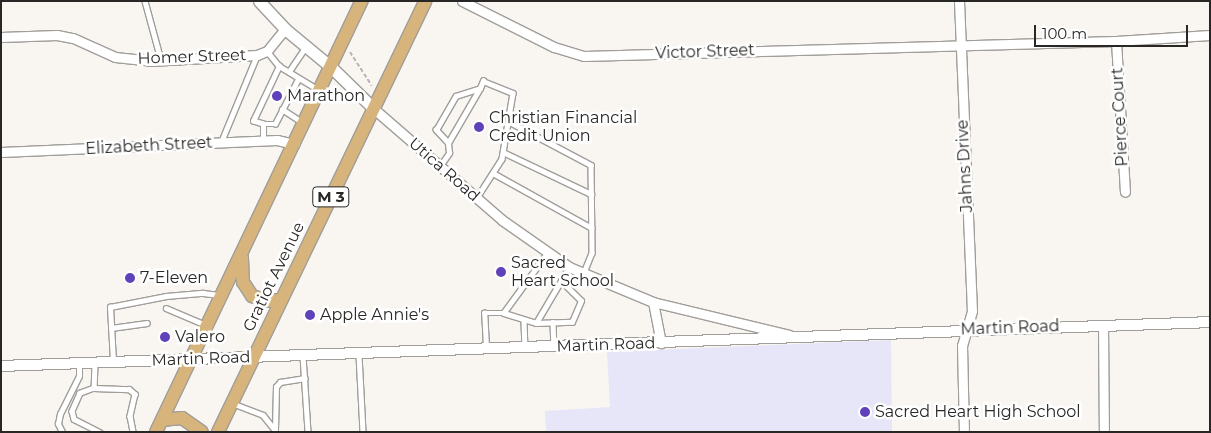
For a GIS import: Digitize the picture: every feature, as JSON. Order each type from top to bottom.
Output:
[{"type":"main road","name":"Utica Road","points":[[260,1],[285,29],[331,67],[374,109]]},
{"type":"main road","points":[[156,432],[242,256],[362,1]]},
{"type":"main road","name":"Gratiot Avenue","points":[[218,432],[425,1]]},
{"type":"main road","points":[[242,256],[244,282],[252,296],[268,302],[281,300]]},
{"type":"main road","points":[[162,420],[182,418],[202,432]]},
{"type":"street","name":"Victor Street","points":[[462,1],[472,4],[554,47],[584,56],[1116,41],[1210,35]]},
{"type":"street","name":"Jahns Drive","points":[[959,1],[972,311],[962,345],[964,432]]},
{"type":"street","name":"Homer Street","points":[[1,37],[57,35],[72,38],[115,57],[161,61],[257,55],[267,51],[285,29]]},
{"type":"street","name":"Pierce Court","points":[[1116,41],[1125,192]]},
{"type":"street","name":"Utica Road","points":[[374,109],[477,198],[547,254],[569,267],[653,302],[798,338]]},
{"type":"street","name":"Elizabeth Street","points":[[1,152],[263,141],[295,144]]},
{"type":"street","points":[[653,302],[661,343]]},
{"type":"street","name":"Martin Road","points":[[1,366],[359,355],[798,338],[968,329],[1210,322]]},
{"type":"street","points":[[1103,325],[1104,432]]},
{"type":"lane","points":[[144,1],[161,61]]},
{"type":"lane","points":[[290,70],[306,46]]},
{"type":"lane","points":[[267,51],[279,66],[290,70],[298,79],[320,90]]},
{"type":"lane","points":[[220,143],[257,55]]},
{"type":"lane","points":[[279,66],[254,121],[263,124],[275,124],[298,79]]},
{"type":"lane","points":[[440,166],[449,154],[448,143],[483,81],[513,93],[503,152],[477,198]]},
{"type":"lane","points":[[448,143],[436,130],[456,96],[480,88]]},
{"type":"lane","points":[[282,109],[305,123]]},
{"type":"lane","points":[[508,121],[591,165],[592,253],[584,274]]},
{"type":"lane","points":[[263,124],[263,141]]},
{"type":"lane","points":[[503,152],[591,194]]},
{"type":"lane","points":[[492,174],[592,228]]},
{"type":"lane","points":[[504,313],[547,254]]},
{"type":"lane","points":[[536,323],[569,267]]},
{"type":"lane","points":[[486,350],[484,313],[504,313],[524,321],[536,323],[572,322],[581,301],[561,281]]},
{"type":"lane","points":[[113,362],[110,307],[203,292],[222,295]]},
{"type":"lane","points":[[166,308],[208,326]]},
{"type":"lane","points":[[524,321],[525,348]]},
{"type":"lane","points":[[553,322],[554,347]]},
{"type":"lane","points":[[111,328],[147,323]]},
{"type":"lane","points":[[359,355],[363,432]]},
{"type":"lane","points":[[303,356],[308,432]]},
{"type":"lane","points":[[94,388],[95,362]]},
{"type":"lane","points":[[62,432],[58,424],[60,414],[79,376],[79,363]]},
{"type":"lane","points":[[275,431],[276,387],[280,382],[305,378]]},
{"type":"lane","points":[[100,432],[74,419],[72,412],[80,393],[94,388],[133,391],[136,398],[130,416],[131,431]]},
{"type":"lane","points":[[232,403],[263,415],[275,431]]},
{"type":"path","points":[[350,52],[372,86]]},
{"type":"shaded area","points":[[891,340],[892,432],[546,432],[545,411],[610,407],[607,352]]},
{"type":"place","name":"Marathon","points":[[277,96]]},
{"type":"place","name":"Christian Financial Credit Union","points":[[479,127]]},
{"type":"place","name":"Sacred Heart School","points":[[501,272]]},
{"type":"place","name":"7-Eleven","points":[[130,278]]},
{"type":"place","name":"Apple Annie's","points":[[310,315]]},
{"type":"place","name":"Valero","points":[[165,337]]},
{"type":"place","name":"Sacred Heart High School","points":[[865,412]]}]
